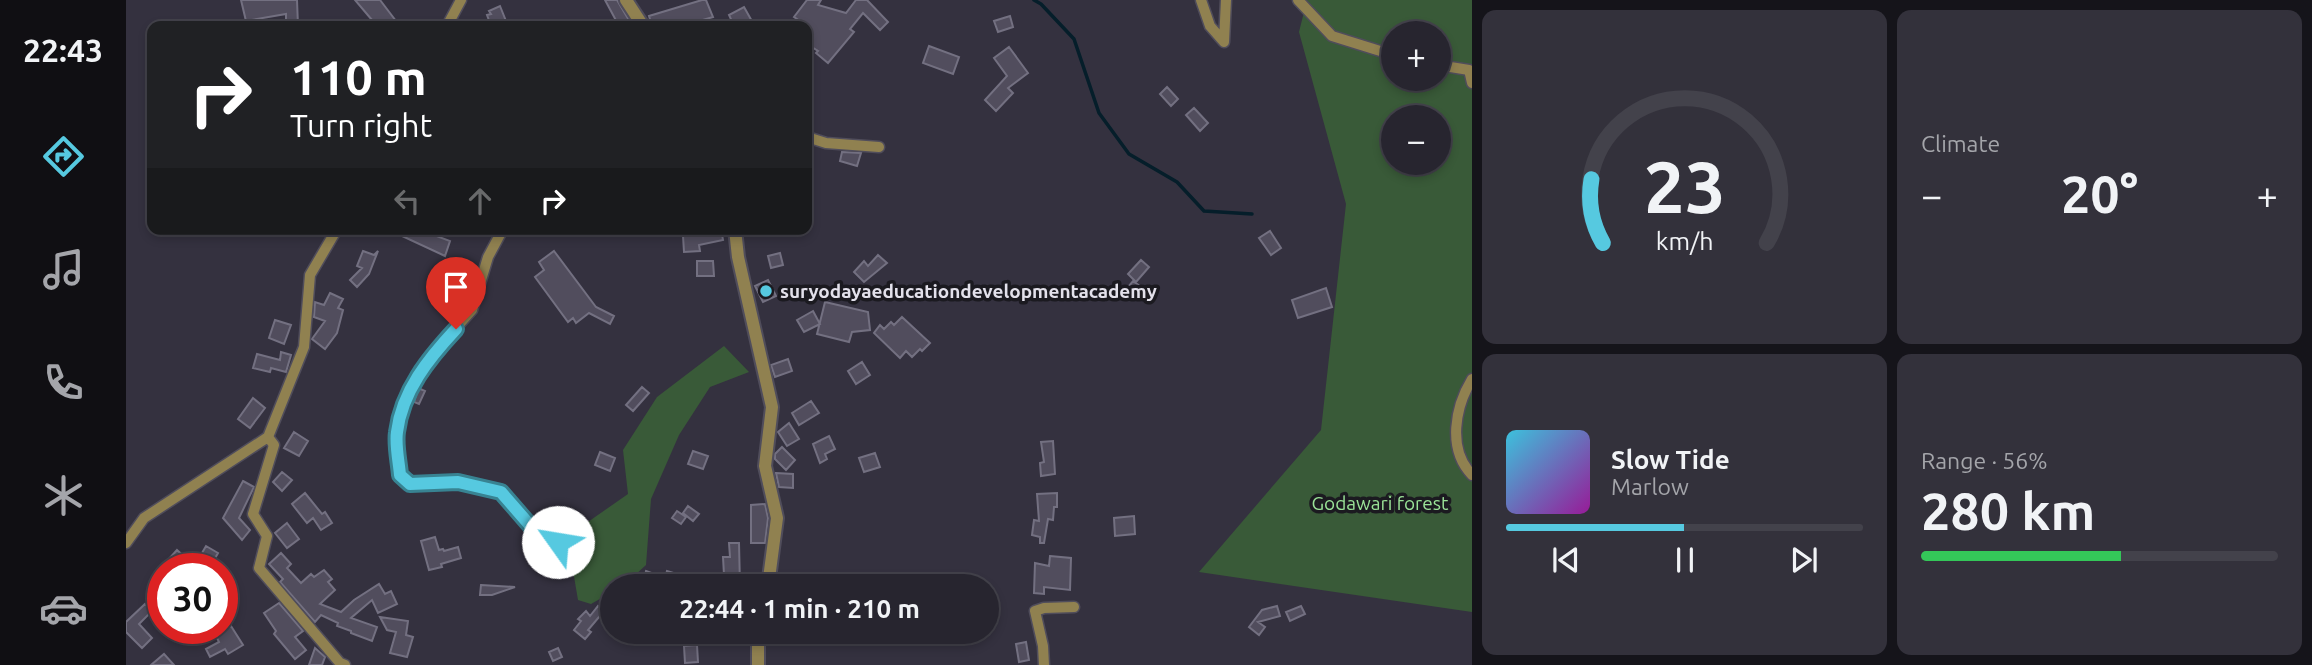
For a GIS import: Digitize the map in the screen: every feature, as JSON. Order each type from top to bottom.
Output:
[{"type":"street","points":[[450,21],[461,0]]},
{"type":"street","points":[[626,0],[640,21]]},
{"type":"street","points":[[1200,0],[1210,26],[1224,42],[1226,0]]},
{"type":"street","points":[[1298,0],[1332,36],[1381,51]]},
{"type":"street","points":[[1451,67],[1469,70],[1472,83]]},
{"type":"street","points":[[812,139],[826,143],[879,147]]},
{"type":"street","points":[[126,543],[144,518],[268,437],[304,347],[310,275],[333,235]]},
{"type":"street","points":[[500,235],[488,257],[472,310],[439,347],[411,385],[397,432],[400,475],[410,484],[458,482],[501,492],[534,530],[558,542]]},
{"type":"street","points":[[736,235],[738,257],[772,407],[765,466],[776,518],[769,574]]},
{"type":"street","points":[[1472,379],[1463,393],[1455,433],[1464,466],[1472,475]]},
{"type":"street","points":[[268,437],[274,445],[253,514],[267,536],[259,568],[340,663],[345,665]]},
{"type":"street","points":[[1044,665],[1035,611],[1074,607]]},
{"type":"street","points":[[758,644],[758,665]]},
{"type":"green space","name":"Godawari forest","points":[[1307,0],[1472,0],[1472,612],[1199,572],[1321,430],[1346,204],[1299,32]]},
{"type":"green space","points":[[724,346],[749,372],[710,387],[679,435],[651,499],[646,565],[636,574],[600,574],[600,599],[591,604],[578,600],[570,553],[585,524],[628,494],[623,450],[657,397]]},
{"type":"building","points":[[241,0],[297,0],[298,21],[286,21],[286,14],[246,21]]},
{"type":"building","points":[[355,0],[380,0],[396,21],[372,20]]},
{"type":"building","points":[[605,0],[617,0],[629,21],[616,21]]},
{"type":"building","points":[[706,0],[713,17],[699,21],[650,21],[649,16]]},
{"type":"building","points":[[807,0],[821,0],[818,5],[846,13],[856,0],[867,0],[888,22],[880,30],[863,13],[850,29],[854,32],[828,63],[812,47],[812,21],[800,21],[794,17]]},
{"type":"building","points":[[500,6],[506,21],[489,21],[489,11]]},
{"type":"building","points":[[744,7],[752,21],[732,21],[729,15]]},
{"type":"building","points":[[1010,16],[1013,27],[998,32],[994,21]]},
{"type":"building","points":[[929,46],[959,57],[953,74],[923,63]]},
{"type":"building","points":[[1009,47],[1028,73],[1008,88],[1013,93],[996,111],[985,100],[1007,76],[994,58]]},
{"type":"building","points":[[1167,87],[1178,99],[1171,106],[1160,94]]},
{"type":"building","points":[[1194,108],[1208,123],[1200,131],[1186,115]]},
{"type":"building","points":[[842,152],[861,153],[857,166],[840,161]]},
{"type":"building","points":[[1270,231],[1281,248],[1271,255],[1259,238]]},
{"type":"building","points":[[434,235],[450,241],[445,256],[402,236]]},
{"type":"building","points":[[722,235],[723,240],[699,245],[700,251],[684,252],[683,236]]},
{"type":"building","points":[[363,251],[374,255],[378,251],[369,274],[357,287],[350,280],[362,268],[357,266]]},
{"type":"building","points":[[554,251],[596,307],[614,316],[610,324],[589,313],[576,323],[573,318],[568,322],[535,277],[544,270],[539,262]]},
{"type":"building","points":[[780,253],[783,265],[771,268],[768,256]]},
{"type":"building","points":[[878,255],[887,263],[864,282],[854,272],[864,261],[868,266]]},
{"type":"building","points":[[1141,260],[1149,267],[1136,282],[1128,274]]},
{"type":"building","points":[[697,261],[713,261],[714,276],[697,276]]},
{"type":"building","name":"suryodayaeducationdevelopmentacademy","points":[[768,280],[776,296],[763,302],[755,286]]},
{"type":"building","points":[[1133,281],[1148,292],[1143,299],[1128,287]]},
{"type":"building","points":[[1326,288],[1332,307],[1298,318],[1292,300]]},
{"type":"building","points":[[330,293],[343,299],[338,308],[343,310],[337,333],[325,349],[312,339],[325,321],[314,317],[315,302],[324,305]]},
{"type":"building","points":[[825,302],[868,312],[870,330],[852,332],[849,342],[817,334]]},
{"type":"building","points":[[813,311],[820,324],[804,332],[797,320]]},
{"type":"building","points":[[902,317],[930,343],[912,357],[906,351],[900,358],[874,333],[880,325],[884,329],[891,322],[894,325]]},
{"type":"building","points":[[275,320],[291,325],[284,344],[269,338]]},
{"type":"building","points":[[281,352],[291,355],[286,372],[271,368],[270,372],[253,368],[257,354],[280,360]]},
{"type":"building","points":[[788,359],[792,371],[775,377],[771,365]]},
{"type":"building","points":[[862,362],[870,375],[856,384],[848,371]]},
{"type":"building","points":[[642,387],[649,393],[633,411],[626,405]]},
{"type":"building","points":[[418,388],[425,391],[419,404],[414,402]]},
{"type":"building","points":[[253,398],[265,408],[250,428],[238,419]]},
{"type":"building","points":[[811,401],[819,413],[799,425],[792,413]]},
{"type":"building","points":[[789,423],[799,439],[787,446],[778,432]]},
{"type":"building","points":[[294,432],[308,441],[299,456],[284,448]]},
{"type":"building","points":[[829,436],[835,449],[825,454],[827,459],[820,463],[813,444]]},
{"type":"building","points":[[1053,441],[1055,474],[1041,476],[1040,463],[1044,462],[1041,442]]},
{"type":"building","points":[[782,447],[795,460],[786,470],[775,459],[775,454]]},
{"type":"building","points":[[693,451],[708,456],[703,469],[688,464]]},
{"type":"building","points":[[600,452],[615,458],[610,471],[595,465]]},
{"type":"building","points":[[875,453],[880,467],[864,472],[859,458]]},
{"type":"building","points":[[282,472],[292,480],[282,491],[273,482]]},
{"type":"building","points":[[776,473],[793,474],[793,488],[779,487]]},
{"type":"building","points":[[243,481],[254,487],[239,518],[250,530],[242,540],[223,518]]},
{"type":"building","points":[[305,493],[322,514],[325,512],[332,523],[321,530],[313,518],[307,523],[292,504]]},
{"type":"building","points":[[1057,493],[1053,520],[1048,519],[1044,543],[1040,543],[1040,537],[1032,535],[1034,520],[1039,521],[1037,494]]},
{"type":"building","points":[[765,504],[768,518],[765,543],[751,543],[751,505]]},
{"type":"building","points":[[688,506],[699,514],[693,521],[683,513]]},
{"type":"building","points":[[677,511],[686,517],[681,524],[672,518]]},
{"type":"building","points":[[1134,516],[1135,534],[1115,536],[1114,518]]},
{"type":"building","points":[[287,523],[299,539],[287,548],[275,533]]},
{"type":"building","points":[[435,537],[439,550],[458,547],[461,558],[429,570],[421,541]]},
{"type":"building","points":[[729,543],[739,543],[740,574],[724,574],[723,557],[730,557]]},
{"type":"building","points":[[206,546],[218,553],[202,553]]},
{"type":"building","points":[[281,553],[291,564],[287,568],[301,583],[311,574],[314,577],[324,570],[332,579],[328,582],[335,590],[320,604],[341,612],[379,584],[385,594],[391,591],[397,604],[378,613],[372,600],[351,618],[377,627],[372,641],[337,626],[338,623],[321,615],[315,622],[280,582],[283,579],[269,564]]},
{"type":"building","points":[[1050,556],[1071,558],[1070,590],[1044,587],[1044,594],[1034,593],[1035,563],[1049,566]]},
{"type":"building","points":[[481,585],[515,587],[492,595],[480,595]]},
{"type":"building","points":[[279,603],[303,631],[295,637],[306,650],[295,659],[274,634],[276,631],[264,613]]},
{"type":"building","points":[[145,604],[147,606],[147,616],[139,624],[147,633],[147,643],[142,648],[126,632],[126,622]]},
{"type":"building","points":[[598,606],[600,608],[600,616],[588,630],[591,632],[585,639],[574,630],[581,621],[578,619],[586,611],[590,616]]},
{"type":"building","points":[[1277,606],[1280,616],[1258,622],[1265,627],[1259,635],[1249,627],[1262,610]]},
{"type":"building","points":[[1301,606],[1305,614],[1290,621],[1286,612]]},
{"type":"building","points":[[380,617],[408,621],[406,635],[413,637],[407,657],[390,653],[396,632],[387,630]]},
{"type":"building","points":[[238,637],[243,645],[228,654],[225,649],[210,657],[206,649],[215,644],[238,644]]},
{"type":"building","points":[[1026,642],[1029,660],[1019,662],[1016,644]]},
{"type":"building","points":[[697,645],[698,662],[685,663],[684,646]]},
{"type":"building","points":[[315,648],[325,657],[322,665],[309,665]]},
{"type":"building","points":[[558,648],[562,657],[553,661],[549,652]]},
{"type":"building","points":[[164,654],[174,665],[151,665]]},
{"type":"waterway","points":[[1034,0],[1074,39],[1099,113],[1129,154],[1177,182],[1204,211],[1252,214]]},
{"type":"place","name":"suryodayaeducationdevelopmentacademy","points":[[766,291]]},
{"type":"route","points":[[456,329],[411,385],[397,432],[400,475],[410,484],[458,482],[501,492],[534,530],[558,542]]}]
